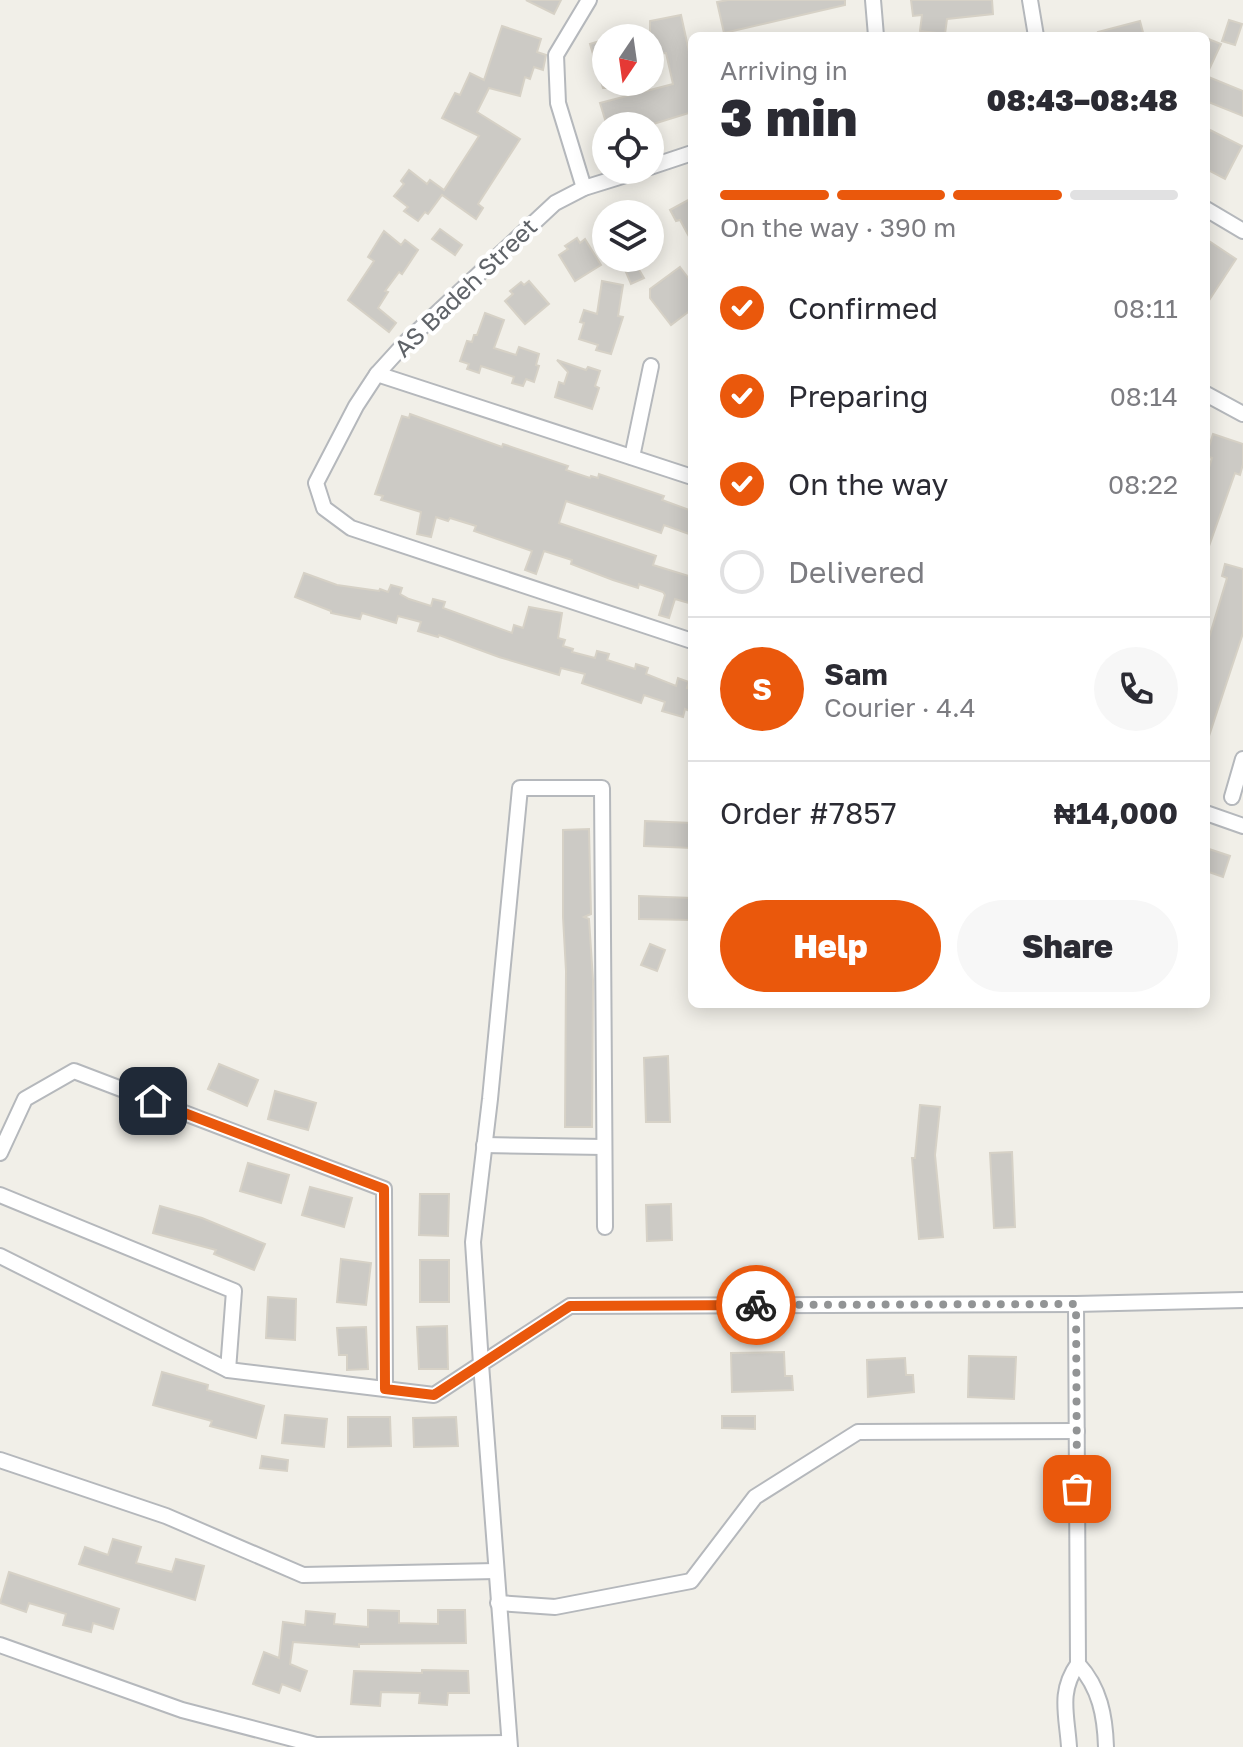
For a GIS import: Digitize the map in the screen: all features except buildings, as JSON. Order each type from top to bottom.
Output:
[{"type":"street","points":[[584,188],[558,103],[556,55],[589,0]]},
{"type":"street","points":[[873,0],[876,32]]},
{"type":"street","points":[[1030,0],[1035,32]]},
{"type":"street","points":[[664,162],[688,154]]},
{"type":"street","name":"AS Badeh Street","points":[[597,184],[555,203],[407,341],[377,374],[688,476]]},
{"type":"street","points":[[1210,211],[1243,231]]},
{"type":"street","points":[[632,457],[651,366]]},
{"type":"street","points":[[377,374],[356,406],[316,483],[324,508],[351,528],[688,640]]},
{"type":"street","points":[[1210,396],[1243,414]]},
{"type":"street","points":[[1232,797],[1243,759]]},
{"type":"street","points":[[0,1645],[182,1710],[316,1745],[510,1745],[473,1242],[520,788],[602,788],[605,1227]]},
{"type":"street","points":[[1210,814],[1243,826]]},
{"type":"street","points":[[0,1153],[25,1099],[74,1071],[384,1189],[385,1389]]},
{"type":"street","points":[[484,1145],[604,1147]]},
{"type":"street","points":[[0,1195],[234,1291],[228,1370]]},
{"type":"street","points":[[0,1256],[228,1370],[434,1395],[570,1306],[1076,1304],[1243,1300]]},
{"type":"street","points":[[1069,1747],[1064,1694],[1069,1677],[1078,1664],[1076,1304]]},
{"type":"street","points":[[498,1603],[555,1607],[691,1581],[755,1497],[858,1432],[1077,1431]]},
{"type":"street","points":[[0,1460],[166,1516],[303,1575],[496,1571]]},
{"type":"street","points":[[1078,1664],[1090,1677],[1097,1692],[1106,1722],[1106,1747]]},
{"type":"way so far","points":[[756,1305],[1076,1304],[1077,1489]]},
{"type":"route","points":[[153,1101],[384,1189],[385,1389],[434,1395],[570,1306],[756,1305]]}]
